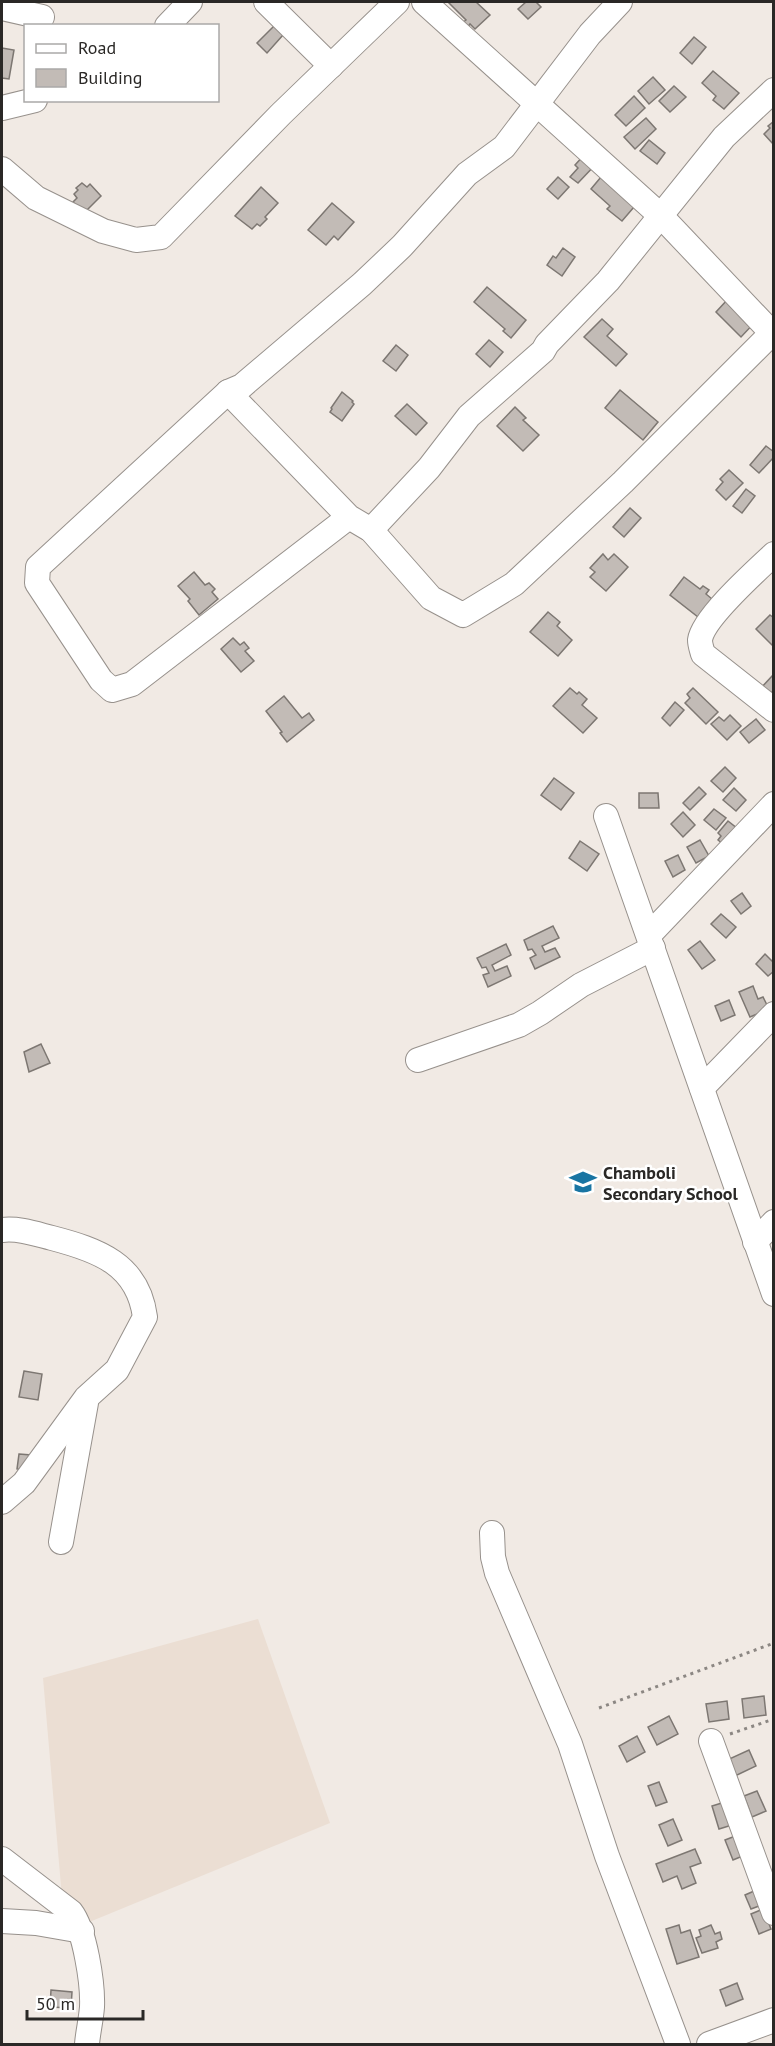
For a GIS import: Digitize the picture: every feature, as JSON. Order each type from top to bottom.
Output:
[{"type":"street","points":[[169,24],[189,2]]},
{"type":"street","points":[[266,2],[331,66]]},
{"type":"street","points":[[2,169],[36,198],[103,231],[136,240],[161,237],[397,2]]},
{"type":"street","points":[[228,392],[349,517],[371,530],[430,598],[463,615],[514,584],[623,482],[773,332],[661,216],[424,2]]},
{"type":"street","points":[[349,517],[132,684],[112,690],[101,680],[37,583],[38,567],[228,392],[243,386],[362,284],[402,246],[467,174],[504,147],[590,34],[620,2]]},
{"type":"street","points":[[2,8],[42,15]]},
{"type":"street","points":[[371,530],[429,468],[469,416],[543,351],[608,280],[724,137],[774,90]]},
{"type":"street","points":[[2,108],[29,102]]},
{"type":"street","points":[[774,554],[713,616],[703,631],[700,642],[703,654],[774,711]]},
{"type":"street","points":[[418,1060],[519,1024],[540,1013],[651,941],[774,804]]},
{"type":"street","points":[[606,816],[774,1294]]},
{"type":"street","points":[[702,1088],[774,1014]]},
{"type":"street","points":[[755,1242],[774,1222]]},
{"type":"street","points":[[2,1230],[29,1232],[90,1250],[112,1260],[127,1272],[138,1291],[145,1317],[117,1370],[87,1398],[24,1483],[2,1502]]},
{"type":"street","points":[[61,1542],[87,1398]]},
{"type":"street","points":[[492,1533],[493,1557],[497,1573],[570,1744],[607,1856],[678,2044]]},
{"type":"street","points":[[711,1741],[774,1913]]},
{"type":"street","points":[[2,1860],[71,1912],[82,1931],[92,2006],[87,2044]]},
{"type":"street","points":[[2,1922],[36,1923],[82,1931]]},
{"type":"street","points":[[709,2044],[774,2020]]},
{"type":"path","points":[[599,1708],[774,1642]]},
{"type":"path","points":[[711,1741],[774,1719]]},
{"type":"shaded area","points":[[258,1619],[330,1823],[65,1932],[43,1678]]},
{"type":"building","points":[[448,2],[476,2],[490,15],[475,29],[470,24],[467,28],[462,23],[466,20]]},
{"type":"building","points":[[526,2],[536,2],[541,7],[528,19],[518,9]]},
{"type":"building","points":[[274,26],[283,35],[267,53],[257,43]]},
{"type":"building","points":[[694,37],[706,47],[692,64],[680,53]]},
{"type":"building","points":[[2,48],[14,50],[9,79],[2,78]]},
{"type":"building","points":[[713,71],[739,93],[724,109],[713,100],[716,96],[702,83]]},
{"type":"building","points":[[653,77],[665,90],[649,104],[638,91]]},
{"type":"building","points":[[674,86],[686,97],[670,112],[659,101]]},
{"type":"building","points":[[634,96],[645,108],[626,126],[615,115]]},
{"type":"building","points":[[646,118],[656,129],[635,149],[624,137]]},
{"type":"building","points":[[774,121],[774,145],[764,134]]},
{"type":"building","points":[[649,140],[665,153],[657,164],[640,151]]},
{"type":"building","points":[[585,154],[596,164],[578,183],[570,177],[578,168],[575,165]]},
{"type":"building","points":[[606,171],[640,200],[622,221],[607,209],[610,206],[591,189]]},
{"type":"building","points":[[558,177],[569,187],[558,199],[547,189]]},
{"type":"building","points":[[82,183],[87,187],[90,184],[101,196],[84,213],[73,202],[77,198],[74,194],[78,190],[76,188]]},
{"type":"building","points":[[261,187],[278,203],[260,226],[257,224],[252,229],[235,216]]},
{"type":"building","points":[[332,203],[354,222],[338,240],[334,236],[326,245],[308,230]]},
{"type":"building","points":[[563,248],[575,257],[562,276],[547,265]]},
{"type":"building","points":[[487,287],[526,320],[511,338],[503,331],[505,329],[474,302]]},
{"type":"building","points":[[728,299],[758,319],[741,337],[716,312]]},
{"type":"building","points":[[602,319],[613,329],[607,336],[627,354],[616,366],[584,337]]},
{"type":"building","points":[[489,340],[503,352],[490,367],[476,354]]},
{"type":"building","points":[[396,345],[408,355],[396,371],[383,361]]},
{"type":"building","points":[[620,390],[658,422],[643,440],[605,408]]},
{"type":"building","points":[[342,392],[354,404],[342,421],[330,412]]},
{"type":"building","points":[[407,404],[427,423],[416,435],[395,416]]},
{"type":"building","points":[[515,407],[526,418],[523,420],[539,435],[523,451],[497,426]]},
{"type":"building","points":[[766,446],[774,452],[774,457],[759,473],[750,465]]},
{"type":"building","points":[[729,470],[743,483],[726,500],[716,490],[723,482],[720,479]]},
{"type":"building","points":[[746,489],[755,496],[742,513],[733,506]]},
{"type":"building","points":[[630,508],[641,518],[624,537],[613,527]]},
{"type":"building","points":[[603,554],[608,560],[614,554],[628,567],[606,591],[590,577],[595,572],[590,568]]},
{"type":"building","points":[[194,572],[205,585],[209,583],[215,589],[212,592],[218,599],[199,615],[188,601],[190,599],[178,586]]},
{"type":"building","points":[[684,577],[700,589],[703,586],[709,590],[706,594],[712,599],[698,617],[670,595]]},
{"type":"building","points":[[548,612],[560,622],[557,626],[572,640],[558,656],[530,632]]},
{"type":"building","points":[[770,615],[774,618],[774,647],[756,629]]},
{"type":"building","points":[[233,638],[240,645],[244,642],[249,648],[245,651],[254,661],[241,672],[221,649]]},
{"type":"building","points":[[774,674],[774,690],[769,695],[761,688]]},
{"type":"building","points":[[570,688],[587,699],[582,705],[597,718],[583,733],[553,706]]},
{"type":"building","points":[[693,688],[718,712],[706,724],[685,703],[690,698],[687,694]]},
{"type":"building","points":[[284,696],[302,718],[309,713],[314,720],[287,742],[266,711]]},
{"type":"building","points":[[675,702],[684,710],[670,726],[662,718]]},
{"type":"building","points":[[730,715],[741,726],[727,740],[711,724],[719,717],[724,721]]},
{"type":"building","points":[[756,719],[765,730],[749,743],[740,732]]},
{"type":"building","points":[[725,767],[736,778],[723,792],[711,781]]},
{"type":"building","points":[[554,778],[574,793],[561,810],[541,795]]},
{"type":"building","points":[[699,787],[706,794],[690,810],[683,803]]},
{"type":"building","points":[[734,788],[746,800],[736,811],[723,800]]},
{"type":"building","points":[[639,793],[658,793],[659,808],[639,808]]},
{"type":"building","points":[[714,809],[726,818],[716,830],[704,820]]},
{"type":"building","points":[[683,812],[695,825],[683,837],[671,824]]},
{"type":"building","points":[[728,821],[738,829],[725,846],[718,840],[721,836],[718,833]]},
{"type":"building","points":[[700,840],[709,856],[696,863],[687,847]]},
{"type":"building","points":[[580,841],[599,854],[587,871],[569,858]]},
{"type":"building","points":[[678,855],[685,870],[673,877],[665,861]]},
{"type":"building","points":[[742,893],[751,906],[741,914],[731,901]]},
{"type":"building","points":[[721,914],[736,927],[726,938],[711,924]]},
{"type":"building","points":[[553,926],[559,938],[542,946],[545,952],[555,948],[560,957],[535,969],[530,958],[536,955],[532,949],[528,950],[524,940]]},
{"type":"building","points":[[700,941],[715,960],[702,969],[688,950]]},
{"type":"building","points":[[506,944],[511,955],[492,965],[495,971],[507,966],[511,976],[488,987],[483,975],[489,973],[486,967],[482,968],[477,958]]},
{"type":"building","points":[[765,954],[774,963],[774,971],[768,976],[756,964]]},
{"type":"building","points":[[753,986],[758,999],[763,997],[769,1009],[750,1017],[739,992]]},
{"type":"building","points":[[729,1000],[735,1015],[721,1021],[715,1006]]},
{"type":"building","points":[[41,1044],[50,1063],[29,1072],[24,1052]]},
{"type":"building","points":[[24,1371],[42,1374],[38,1400],[19,1397]]},
{"type":"building","points":[[19,1454],[31,1455],[29,1471],[17,1469]]},
{"type":"building","points":[[764,1696],[766,1715],[744,1718],[742,1699]]},
{"type":"building","points":[[727,1701],[729,1719],[709,1722],[706,1704]]},
{"type":"building","points":[[669,1716],[678,1734],[657,1745],[648,1727]]},
{"type":"building","points":[[637,1736],[645,1752],[627,1762],[619,1746]]},
{"type":"building","points":[[749,1750],[756,1766],[735,1776],[727,1760]]},
{"type":"building","points":[[659,1782],[667,1802],[656,1806],[648,1786]]},
{"type":"building","points":[[757,1791],[766,1811],[752,1817],[744,1796]]},
{"type":"building","points":[[725,1802],[732,1825],[719,1829],[712,1806]]},
{"type":"building","points":[[673,1819],[682,1840],[668,1846],[659,1825]]},
{"type":"building","points":[[738,1835],[745,1855],[733,1860],[725,1840]]},
{"type":"building","points":[[695,1849],[701,1863],[690,1867],[696,1883],[682,1889],[677,1876],[663,1882],[656,1864]]},
{"type":"building","points":[[761,1888],[767,1903],[751,1909],[745,1895]]},
{"type":"building","points":[[763,1909],[771,1929],[759,1934],[751,1914]]},
{"type":"building","points":[[679,1925],[681,1933],[690,1930],[699,1957],[677,1964],[666,1929]]},
{"type":"building","points":[[711,1925],[715,1934],[720,1932],[722,1939],[716,1942],[718,1948],[702,1953],[696,1938],[701,1936],[699,1930]]},
{"type":"building","points":[[737,1983],[743,1999],[726,2006],[720,1990]]},
{"type":"building","points":[[51,1990],[72,1992],[71,2008],[50,2007]]},
{"type":"place","name":"Chamboli Secondary School","points":[[583,1182]]}]
